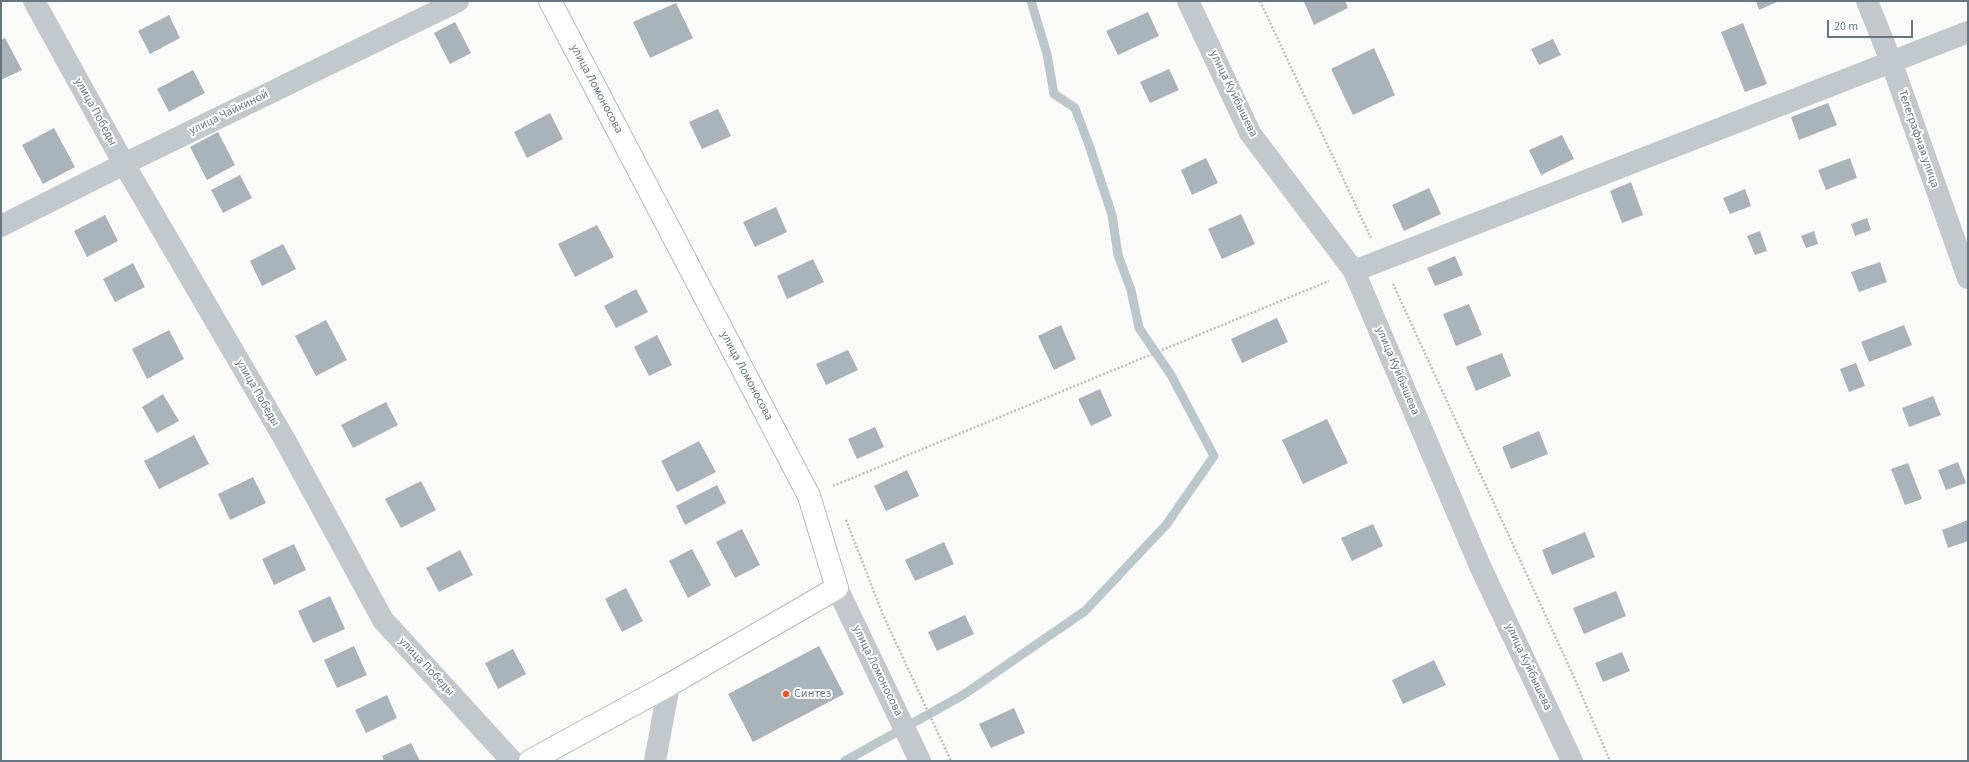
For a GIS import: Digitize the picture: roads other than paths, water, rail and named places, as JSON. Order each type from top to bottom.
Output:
[{"type":"main road","name":"улица Ломоносова","points":[[550,1],[809,496],[837,588]]},
{"type":"main road","points":[[530,761],[670,685],[837,588]]},
{"type":"street","name":"улица Победы","points":[[34,1],[124,164],[285,440],[383,620],[512,761]]},
{"type":"street","name":"улица Чайкиной","points":[[1,226],[124,164],[458,1]]},
{"type":"street","name":"улица Куйбышева","points":[[1188,1],[1250,134],[1354,270],[1480,566],[1572,761]]},
{"type":"street","name":"Телеграфная улица","points":[[1867,1],[1891,61],[1968,278]]},
{"type":"street","points":[[1354,270],[1968,32]]},
{"type":"street","name":"улица Ломоносова","points":[[837,588],[920,761]]},
{"type":"street","points":[[655,761],[670,685]]},
{"type":"waterway","points":[[845,761],[963,695],[1085,611],[1166,525],[1214,456],[1171,375],[1139,328],[1131,290],[1118,255],[1112,215],[1089,145],[1075,108],[1054,94],[1047,54],[1031,1]]},
{"type":"place","name":"Синтез","points":[[786,694]]}]
